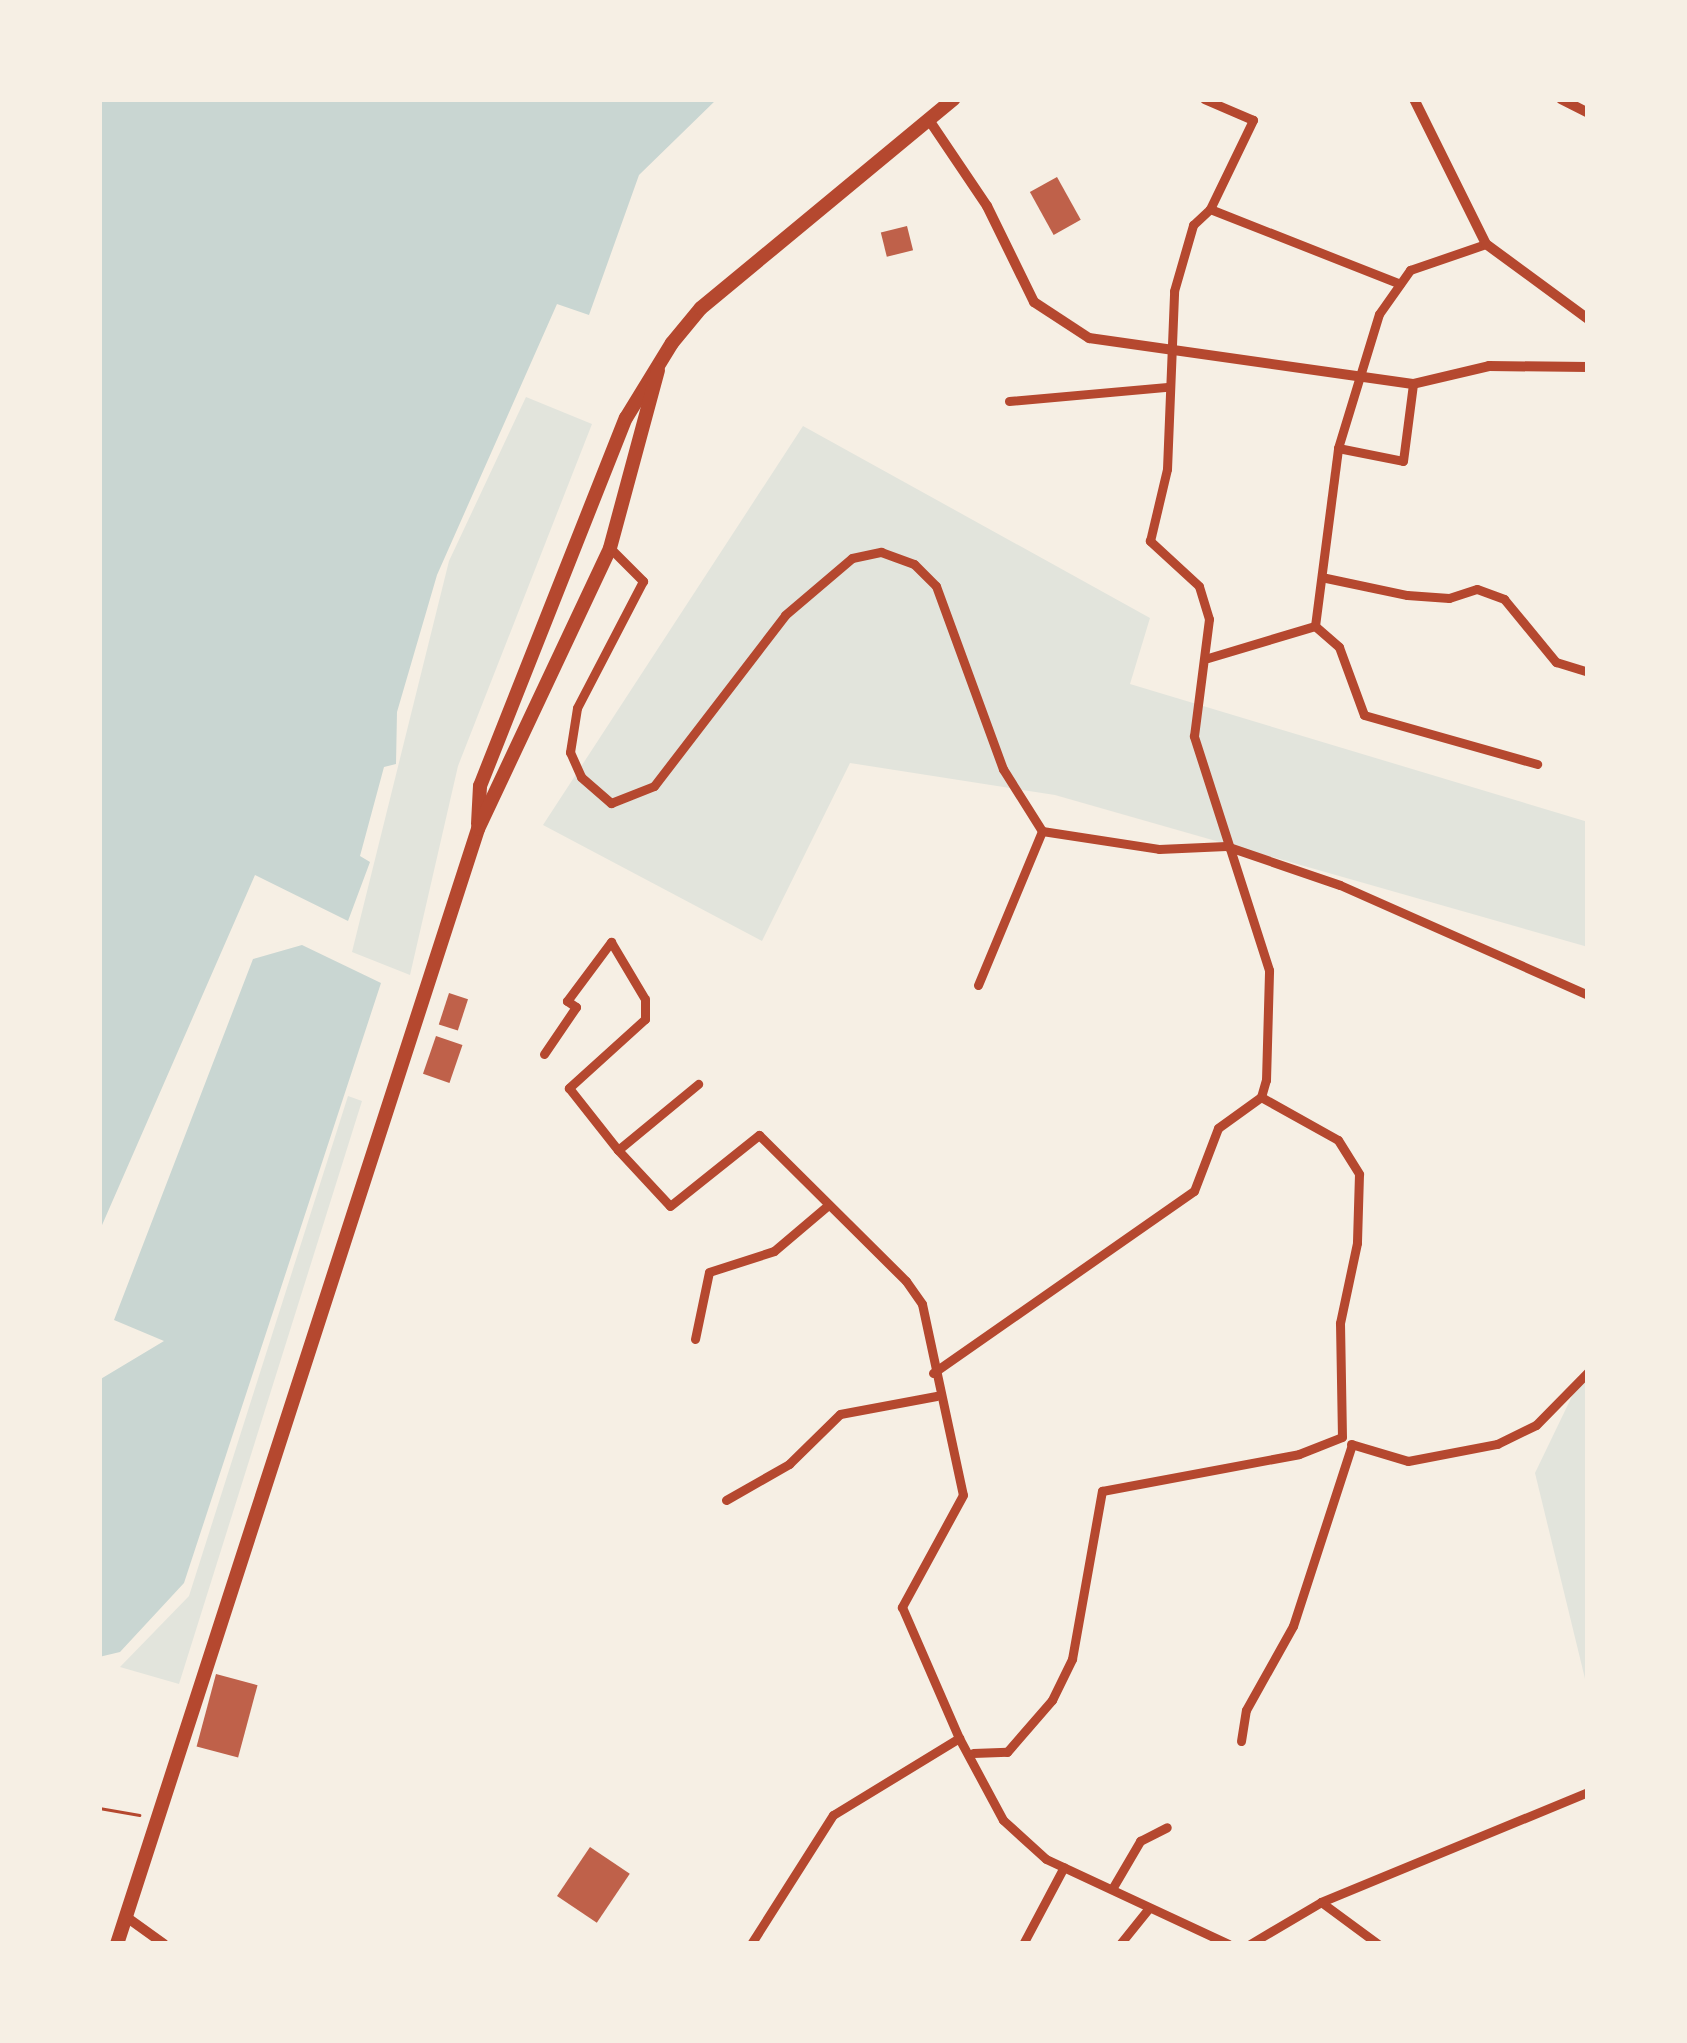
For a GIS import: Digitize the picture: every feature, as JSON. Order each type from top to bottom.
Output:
[{"type":"main road","points":[[478,829],[489,764],[626,418],[701,308],[954,99]]},
{"type":"main road","points":[[118,1944],[478,829],[610,548],[658,370]]},
{"type":"street","points":[[1204,99],[1253,120],[1210,209],[1193,225],[1169,347],[1167,469],[1150,541],[1199,586],[1208,658],[1194,736],[1269,970],[1261,1097]]},
{"type":"street","points":[[1414,99],[1486,244],[1588,319]]},
{"type":"street","points":[[1561,99],[1588,113]]},
{"type":"street","points":[[929,120],[986,206],[1034,302],[1089,338],[1413,384],[1489,366],[1588,367]]},
{"type":"street","points":[[1210,209],[1400,284]]},
{"type":"street","points":[[1315,626],[1326,578],[1338,448],[1355,379],[1379,314],[1410,270],[1486,244]]},
{"type":"street","points":[[1338,448],[1403,461],[1413,384]]},
{"type":"street","points":[[1009,400],[1167,387]]},
{"type":"street","points":[[610,548],[643,580],[577,708],[570,752],[581,777],[611,803],[654,785],[785,615],[852,558],[881,552],[914,564],[936,586],[1003,769],[1042,831],[1159,849],[1226,846],[1340,886],[1588,995]]},
{"type":"street","points":[[1326,578],[1406,596],[1449,598],[1477,589],[1504,599],[1556,662],[1588,671]]},
{"type":"street","points":[[1208,658],[1315,626]]},
{"type":"street","points":[[1315,626],[1340,647],[1364,716],[1537,764]]},
{"type":"street","points":[[978,985],[1042,831]]},
{"type":"street","points":[[544,1054],[575,1007],[567,1001],[611,942],[645,999],[644,1019],[568,1088],[618,1150],[670,1206],[759,1135],[922,1304],[936,1396],[962,1495],[902,1607],[959,1738],[973,1753],[1003,1820],[1064,1867],[1228,1944]]},
{"type":"street","points":[[618,1150],[698,1084]]},
{"type":"street","points":[[933,1373],[1194,1191],[1218,1128],[1261,1097]]},
{"type":"street","points":[[1241,1741],[1246,1710],[1293,1626],[1347,1440],[1340,1323],[1357,1243],[1359,1174],[1338,1140],[1261,1097]]},
{"type":"street","points":[[695,1339],[709,1272],[774,1251],[827,1207]]},
{"type":"street","points":[[973,1753],[1006,1752],[1062,1680],[1102,1491],[1299,1454],[1347,1440],[1408,1461],[1497,1444],[1536,1425],[1588,1372]]},
{"type":"street","points":[[726,1499],[789,1464],[840,1414],[936,1396]]},
{"type":"street","points":[[752,1944],[833,1815],[959,1738]]},
{"type":"street","points":[[1250,1944],[1321,1903],[1588,1792]]},
{"type":"street","points":[[1112,1889],[1140,1841],[1167,1826]]},
{"type":"street","points":[[1023,1944],[1064,1867]]},
{"type":"street","points":[[1321,1903],[1378,1944]]},
{"type":"street","points":[[1120,1944],[1149,1907]]},
{"type":"street","points":[[125,1916],[164,1944]]},
{"type":"path","points":[[99,1808],[157,1819]]},
{"type":"shaded area","points":[[99,99],[717,99],[639,175],[589,315],[557,304],[437,575],[397,712],[396,764],[384,767],[360,856],[370,862],[348,921],[255,875],[99,1232]]},
{"type":"shaded area","points":[[526,397],[592,424],[458,766],[410,975],[352,952],[449,561]]},
{"type":"shaded area","points":[[803,426],[1150,618],[1130,684],[1588,822],[1588,947],[1055,795],[850,763],[762,941],[543,825]]},
{"type":"shaded area","points":[[302,945],[381,983],[184,1583],[120,1652],[99,1657],[99,1380],[164,1341],[114,1320],[253,959]]},
{"type":"shaded area","points":[[348,1096],[362,1101],[179,1684],[120,1667],[189,1596]]},
{"type":"shaded area","points":[[1588,1363],[1588,1691],[1535,1473]]},
{"type":"building","points":[[1057,177],[1081,220],[1054,235],[1030,192]]},
{"type":"building","points":[[907,226],[913,250],[887,257],[881,233]]},
{"type":"building","points":[[449,993],[468,999],[458,1031],[439,1024]]},
{"type":"building","points":[[436,1036],[462,1045],[449,1083],[423,1074]]},
{"type":"building","points":[[216,1674],[258,1685],[238,1758],[197,1746]]},
{"type":"building","points":[[590,1847],[630,1874],[597,1923],[557,1896]]}]
